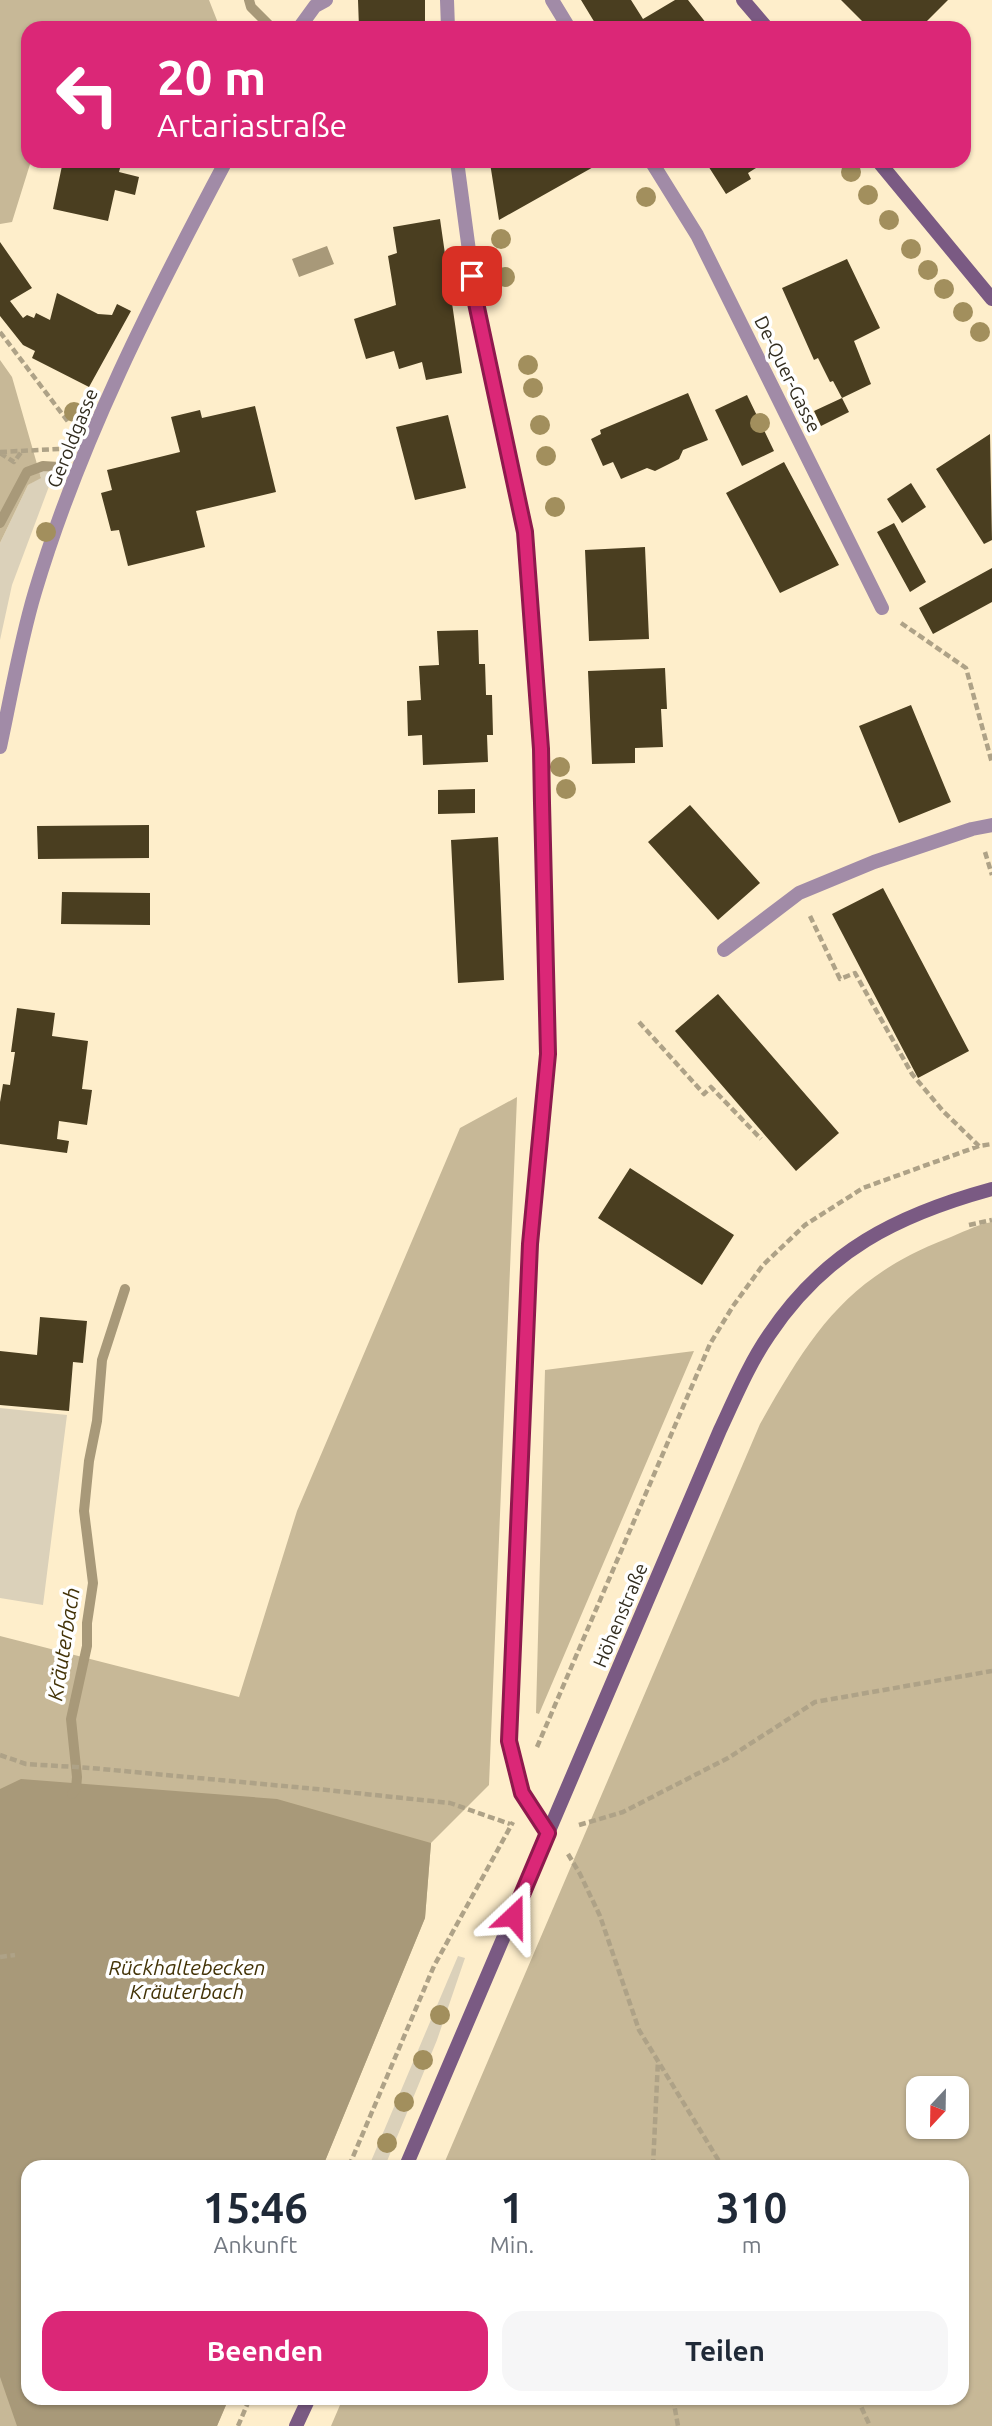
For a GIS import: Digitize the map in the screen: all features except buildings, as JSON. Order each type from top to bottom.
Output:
[{"type":"main road","points":[[743,0],[761,21]]},
{"type":"main road","points":[[884,168],[992,299]]},
{"type":"main road","name":"Höhenstraße","points":[[409,2160],[720,1430],[769,1335],[791,1304],[817,1276],[844,1254],[911,1215],[992,1189]]},
{"type":"main road","points":[[296,2426],[306,2405]]},
{"type":"street","points":[[304,21],[315,6],[326,0]]},
{"type":"street","points":[[447,0],[448,21]]},
{"type":"street","points":[[552,0],[565,21]]},
{"type":"street","name":"Geroldgasse","points":[[0,747],[34,593],[85,447],[164,278],[222,168]]},
{"type":"street","points":[[458,168],[476,303],[525,532],[541,749],[548,1054],[530,1244],[509,1741],[522,1793],[548,1833]]},
{"type":"street","name":"De-Quer-Gasse","points":[[655,168],[697,234],[882,608]]},
{"type":"street","points":[[724,950],[799,893],[874,862],[972,828],[992,825]]},
{"type":"path","points":[[0,332],[85,447]]},
{"type":"path","points":[[0,452],[85,447]]},
{"type":"path","points":[[0,452],[14,462],[22,451]]},
{"type":"path","points":[[882,608],[921,639],[966,668],[992,763]]},
{"type":"path","points":[[799,893],[840,979],[855,973],[912,1074],[943,1111],[979,1146]]},
{"type":"path","points":[[639,1023],[704,1094],[711,1087],[761,1139]]},
{"type":"path","points":[[958,1228],[992,1220]]},
{"type":"path","points":[[582,1814],[576,1826],[623,1812],[727,1758],[815,1702],[992,1671]]},
{"type":"path","points":[[0,1755],[26,1764],[379,1794],[450,1803],[512,1824]]},
{"type":"path","points":[[352,2160],[434,1966],[512,1824],[522,1793]]},
{"type":"path","points":[[561,1863],[566,1851],[600,1916],[639,2030],[718,2160]]},
{"type":"path","points":[[0,1957],[15,1955]]},
{"type":"path","points":[[653,2160],[658,2060]]},
{"type":"path","points":[[238,2426],[247,2405]]},
{"type":"path","points":[[674,2405],[678,2426]]},
{"type":"path","points":[[860,2405],[870,2426]]},
{"type":"shaded area","points":[[0,0],[209,0],[217,21],[21,21],[21,168],[29,168],[12,222],[0,224]]},
{"type":"shaded area","points":[[0,360],[12,377],[41,478],[28,485],[0,543]]},
{"type":"shaded area","points":[[35,464],[57,465],[12,585],[0,640],[0,543],[28,485],[41,477]]},
{"type":"shaded area","points":[[517,1097],[489,1785],[431,1843],[425,1918],[325,2160],[21,2160],[21,2405],[226,2405],[217,2426],[0,2426],[0,1636],[239,1697],[297,1511],[460,1128]]},
{"type":"shaded area","points":[[992,1222],[992,2426],[331,2426],[340,2405],[969,2405],[969,2160],[446,2160],[760,1424],[815,1336],[835,1312],[857,1291],[911,1254]]},
{"type":"shaded area","points":[[694,1351],[539,1714],[536,1713],[545,1370]]},
{"type":"shaded area","points":[[0,1408],[67,1415],[43,1605],[0,1598]]},
{"type":"shaded area","points":[[458,1956],[465,1958],[437,2040],[387,2160],[372,2160]]},
{"type":"water","points":[[327,246],[334,264],[299,277],[292,259]]},
{"type":"water","name":"Rückhaltebecken Kräuterbach","points":[[21,1779],[277,1799],[431,1843],[425,1918],[325,2160],[21,2160],[21,2405],[226,2405],[217,2426],[17,2426],[0,2377],[0,1789]]},
{"type":"waterway","name":"Kräuterbach","points":[[249,0],[251,7],[265,21]]},
{"type":"waterway","points":[[0,523],[27,472],[43,466],[58,467]]},
{"type":"waterway","name":"Kräuterbach","points":[[72,1794],[76,1789],[77,1777],[71,1719],[87,1646],[87,1623],[93,1583],[84,1511],[89,1461],[97,1421],[102,1360],[125,1289]]},
{"type":"route","points":[[472,276],[525,532],[541,749],[548,1054],[530,1244],[509,1741],[522,1793],[548,1833],[513,1916]]}]
